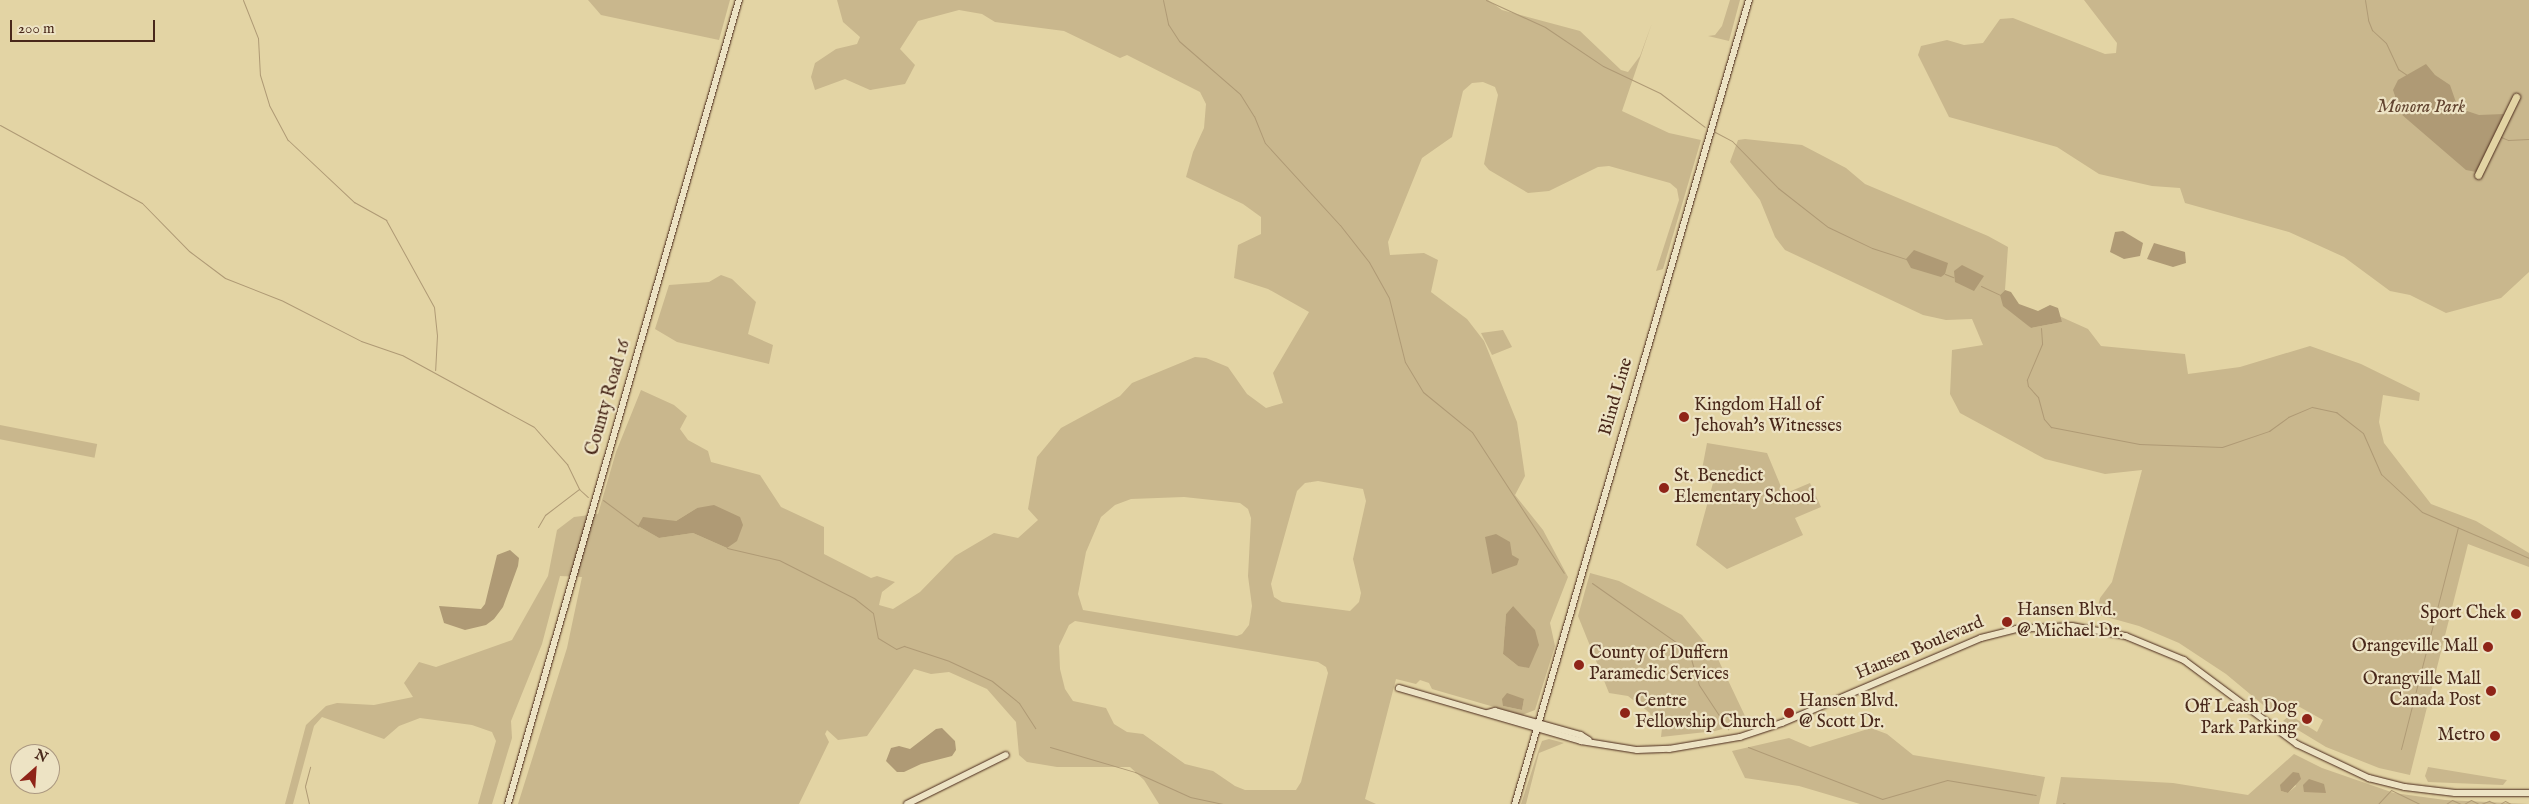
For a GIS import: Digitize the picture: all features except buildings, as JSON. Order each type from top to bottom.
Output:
[{"type":"highway","points":[[2478,175],[2516,97]]},
{"type":"street","name":"County Road 16","points":[[508,804],[739,0]]},
{"type":"street","name":"Blind Line","points":[[1515,804],[1536,726],[1749,0]]},
{"type":"street","name":"Hansen Boulevard","points":[[1399,688],[1488,713],[1495,711],[1536,726],[1582,735],[1589,740],[1620,748],[1669,749],[1740,737],[1807,713],[1977,639],[2016,629],[2072,626],[2126,636],[2184,660],[2297,744],[2370,778],[2405,787],[2455,793],[2529,793]]},
{"type":"street","points":[[907,804],[1006,755]]},
{"type":"green space","points":[[588,0],[730,0],[719,40],[601,15]]},
{"type":"green space","points":[[837,0],[1488,0],[1502,10],[1580,31],[1621,70],[1628,72],[1640,56],[1652,23],[1622,111],[1669,133],[1701,140],[1663,269],[1656,271],[1679,200],[1677,189],[1670,183],[1609,166],[1598,167],[1549,191],[1528,193],[1489,170],[1484,164],[1498,95],[1495,87],[1483,82],[1472,83],[1463,91],[1452,137],[1422,158],[1388,242],[1390,255],[1424,253],[1438,260],[1431,292],[1467,319],[1484,341],[1517,422],[1525,476],[1515,495],[1543,530],[1568,577],[1550,623],[1555,646],[1535,710],[1522,715],[1432,689],[1429,683],[1420,680],[1416,684],[1396,679],[1365,799],[1376,804],[1159,804],[1144,780],[1130,767],[1057,767],[1027,762],[1019,755],[1016,722],[987,689],[949,672],[931,674],[914,669],[867,736],[838,740],[827,730],[825,734],[829,742],[799,804],[518,804],[567,648],[582,577],[560,576],[542,644],[511,721],[512,738],[492,804],[478,804],[496,741],[492,732],[472,725],[420,718],[399,726],[384,739],[322,717],[314,726],[293,804],[285,804],[306,725],[326,706],[337,703],[374,705],[413,697],[404,683],[419,662],[436,667],[512,640],[548,576],[557,530],[574,517],[598,514],[616,452],[641,390],[674,405],[687,416],[680,429],[688,440],[708,451],[711,462],[760,475],[781,507],[824,527],[824,554],[871,578],[877,576],[895,582],[882,592],[879,605],[893,609],[920,592],[955,556],[994,533],[1018,538],[1038,520],[1028,509],[1037,457],[1061,428],[1120,396],[1132,383],[1195,357],[1206,358],[1228,367],[1247,394],[1266,408],[1283,403],[1273,373],[1309,312],[1268,289],[1234,278],[1238,245],[1261,234],[1261,217],[1243,204],[1186,177],[1193,152],[1204,128],[1206,104],[1200,92],[1127,55],[1120,58],[1064,31],[995,22],[982,14],[959,10],[918,21],[900,49],[915,65],[905,84],[870,90],[845,79],[815,90],[811,77],[815,63],[836,49],[857,44],[860,37],[843,22]],"holes":[[[1318,481],[1363,489],[1366,501],[1353,559],[1361,593],[1359,602],[1350,611],[1282,602],[1274,597],[1271,584],[1297,491],[1305,483]],[[1184,497],[1240,503],[1248,509],[1251,518],[1248,576],[1252,606],[1249,625],[1242,634],[1237,636],[1083,610],[1078,594],[1086,552],[1101,517],[1115,505],[1131,499]],[[697,508],[727,548],[693,533],[659,538],[638,526],[676,521]],[[1513,606],[1518,666],[1503,654],[1506,614]],[[1075,621],[1318,662],[1326,667],[1328,673],[1301,782],[1296,790],[1245,790],[1235,786],[1213,771],[1185,764],[1143,734],[1127,732],[1114,724],[1106,708],[1073,701],[1065,689],[1060,669],[1059,646],[1069,625]],[[1524,699],[1522,710],[1503,706]]]},
{"type":"green space","points":[[1730,0],[1740,0],[1729,41],[1708,36],[1715,35],[1722,26]]},
{"type":"green space","name":"Monora Park","points":[[2084,0],[2529,0],[2529,272],[2501,298],[2446,313],[2410,295],[2390,291],[2344,257],[2289,232],[2185,203],[2180,188],[2152,186],[2099,174],[2057,147],[1949,117],[1918,55],[1921,46],[1947,40],[1964,45],[1983,43],[2000,19],[2013,18],[2105,54],[2116,53],[2117,43]]},
{"type":"green space","points":[[1745,139],[1802,145],[1846,168],[1865,184],[1988,236],[2008,247],[2005,290],[2000,295],[2031,328],[2062,322],[2059,316],[2088,329],[2101,346],[2185,354],[2188,374],[2240,367],[2310,346],[2361,364],[2420,393],[2419,401],[2383,395],[2379,422],[2384,443],[2431,504],[2476,521],[2529,553],[2529,567],[2468,544],[2410,775],[2379,768],[2326,747],[2283,721],[2290,715],[2317,732],[2323,720],[2298,706],[2284,702],[2274,714],[2226,674],[2179,643],[2139,626],[2096,614],[2100,598],[2112,582],[2142,470],[2105,474],[2045,459],[1960,413],[1950,394],[1952,350],[1983,345],[1972,319],[1946,320],[1923,315],[1785,250],[1775,237],[1760,200],[1730,162],[1738,140]]},
{"type":"green space","points":[[721,275],[732,279],[756,302],[748,334],[773,345],[769,364],[677,342],[655,329],[669,285],[709,282]]},
{"type":"green space","points":[[1503,330],[1512,347],[1492,355],[1481,333]]},
{"type":"green space","points":[[0,425],[97,444],[95,458],[0,439]]},
{"type":"green space","points":[[1707,443],[1767,453],[1784,494],[1810,483],[1821,507],[1795,518],[1803,535],[1727,569],[1696,545],[1713,483],[1700,480]]},
{"type":"green space","points":[[1590,573],[1619,581],[1682,615],[1717,657],[1745,716],[1753,721],[1715,731],[1661,737],[1662,728],[1652,722],[1650,713],[1628,696],[1609,693],[1578,616]]},
{"type":"green space","points":[[1871,728],[1887,734],[1913,755],[2045,777],[2039,804],[1860,804],[1799,786],[1745,778],[1732,751],[1789,738],[1810,747]]},
{"type":"green space","points":[[1549,739],[1564,743],[1539,753],[1526,804],[1521,804],[1542,741]]},
{"type":"green space","points":[[2294,754],[2322,768],[2394,793],[2445,800],[2529,804],[2056,804],[2061,777],[2173,783],[2248,795]],"holes":[[[2291,778],[2296,786],[2288,793],[2281,791],[2284,781]]]},
{"type":"green space","points":[[2428,767],[2507,780],[2503,785],[2428,782],[2425,776]]},
{"type":"shaded area","points":[[2426,64],[2435,75],[2450,85],[2458,108],[2479,115],[2504,114],[2476,172],[2466,170],[2401,114],[2393,90],[2398,80]]},
{"type":"shaded area","points":[[2123,231],[2143,243],[2140,256],[2124,259],[2110,252],[2115,232]]},
{"type":"shaded area","points":[[2154,243],[2185,252],[2186,263],[2173,267],[2147,259]]},
{"type":"shaded area","points":[[1914,250],[1948,263],[1945,274],[1941,277],[1911,268],[1906,259]]},
{"type":"shaded area","points":[[1962,265],[1984,276],[1974,291],[1955,282],[1954,271]]},
{"type":"shaded area","points":[[2005,290],[2011,292],[2019,304],[2038,311],[2050,305],[2058,308],[2062,322],[2031,328],[2003,306],[2000,295]]},
{"type":"shaded area","points":[[714,505],[740,517],[743,525],[737,541],[727,548],[693,533],[659,538],[638,526],[643,517],[676,521],[697,508]]},
{"type":"shaded area","points":[[1496,534],[1510,542],[1512,555],[1519,559],[1517,565],[1492,574],[1485,537]]},
{"type":"shaded area","points":[[510,550],[519,558],[518,566],[503,607],[494,619],[486,625],[465,630],[444,623],[439,606],[481,609],[485,604],[497,555]]},
{"type":"shaded area","points":[[1513,606],[1535,630],[1539,645],[1529,668],[1518,666],[1503,654],[1506,614]]},
{"type":"shaded area","points":[[1507,693],[1524,699],[1522,710],[1503,706],[1502,699]]},
{"type":"shaded area","points":[[942,728],[955,741],[956,750],[952,756],[921,764],[904,772],[897,772],[886,761],[891,748],[899,746],[910,749],[936,729]]},
{"type":"shaded area","points":[[2293,772],[2299,773],[2301,779],[2288,793],[2281,791],[2280,785]]},
{"type":"shaded area","points":[[2309,779],[2324,784],[2326,793],[2304,792],[2303,785]]},
{"type":"waterway","points":[[243,0],[258,38],[260,75],[269,105],[288,140],[354,202],[386,220],[434,307],[437,335],[435,370]]},
{"type":"waterway","points":[[1163,0],[1168,24],[1179,41],[1240,94],[1254,116],[1265,143],[1340,225],[1369,262],[1389,298],[1405,362],[1423,392],[1472,432],[1564,573]]},
{"type":"waterway","points":[[1486,0],[1545,27],[1603,66],[1660,93],[1705,127]]},
{"type":"waterway","points":[[2365,0],[2368,20],[2372,30],[2386,43],[2398,69],[2407,75]]},
{"type":"waterway","points":[[0,125],[142,203],[189,251],[225,278],[283,301],[361,341],[402,355],[534,427],[567,464],[579,489],[588,497]]},
{"type":"waterway","points":[[1715,132],[1732,141],[1778,188],[1828,227],[1872,248],[1906,259]]},
{"type":"waterway","points":[[2501,137],[2508,140],[2529,139]]},
{"type":"waterway","points":[[1945,274],[1953,277]]},
{"type":"waterway","points":[[1981,286],[2000,295]]},
{"type":"waterway","points":[[2041,328],[2042,344],[2027,380],[2028,386],[2038,397],[2044,419],[2051,427],[2139,444],[2222,447],[2269,431],[2288,417],[2312,407],[2336,412],[2363,433],[2381,474],[2422,512],[2529,558]]},
{"type":"waterway","points":[[538,527],[545,515],[579,489]]},
{"type":"waterway","points":[[603,500],[638,526]]},
{"type":"waterway","points":[[2401,749],[2458,527]]},
{"type":"waterway","points":[[727,548],[779,560],[854,598],[873,613],[878,638],[896,649],[904,646],[949,661],[992,681],[1019,703],[1035,728]]},
{"type":"waterway","points":[[1592,583],[1677,643],[1691,659],[1699,685],[1728,729]]},
{"type":"waterway","points":[[1050,747],[1135,772],[1190,797],[1224,804]]},
{"type":"waterway","points":[[1748,747],[1882,799],[1947,780],[2036,795]]},
{"type":"waterway","points":[[309,804],[305,786],[310,767]]},
{"type":"waterway","points":[[2378,804],[2391,790],[2420,804]]},
{"type":"waterway","points":[[2446,804],[2452,800],[2461,804]]},
{"type":"waterway","points":[[2464,804],[2471,800],[2479,804]]},
{"type":"waterway","points":[[2481,804],[2489,801],[2496,804]]},
{"type":"waterway","points":[[2500,804],[2505,801],[2511,804]]},
{"type":"waterway","points":[[2519,804],[2526,804]]},
{"type":"place","name":"Kingdom Hall of Jehovah's Witnesses","points":[[1684,417]]},
{"type":"place","name":"St. Benedict Elementary School","points":[[1664,488]]},
{"type":"place","name":"Sport Chek","points":[[2516,614]]},
{"type":"place","name":"Hansen Blvd. @ Michael Dr.","points":[[2007,622]]},
{"type":"place","name":"Orangeville Mall","points":[[2488,647]]},
{"type":"place","name":"County of Duffern Paramedic Services","points":[[1579,665]]},
{"type":"place","name":"Orangville Mall Canada Post","points":[[2491,691]]},
{"type":"place","name":"Centre Fellowship Church","points":[[1625,713]]},
{"type":"place","name":"Hansen Blvd. @ Scott Dr.","points":[[1789,713]]},
{"type":"place","name":"Off Leash Dog Park Parking","points":[[2307,719]]},
{"type":"place","name":"Metro","points":[[2495,736]]}]
